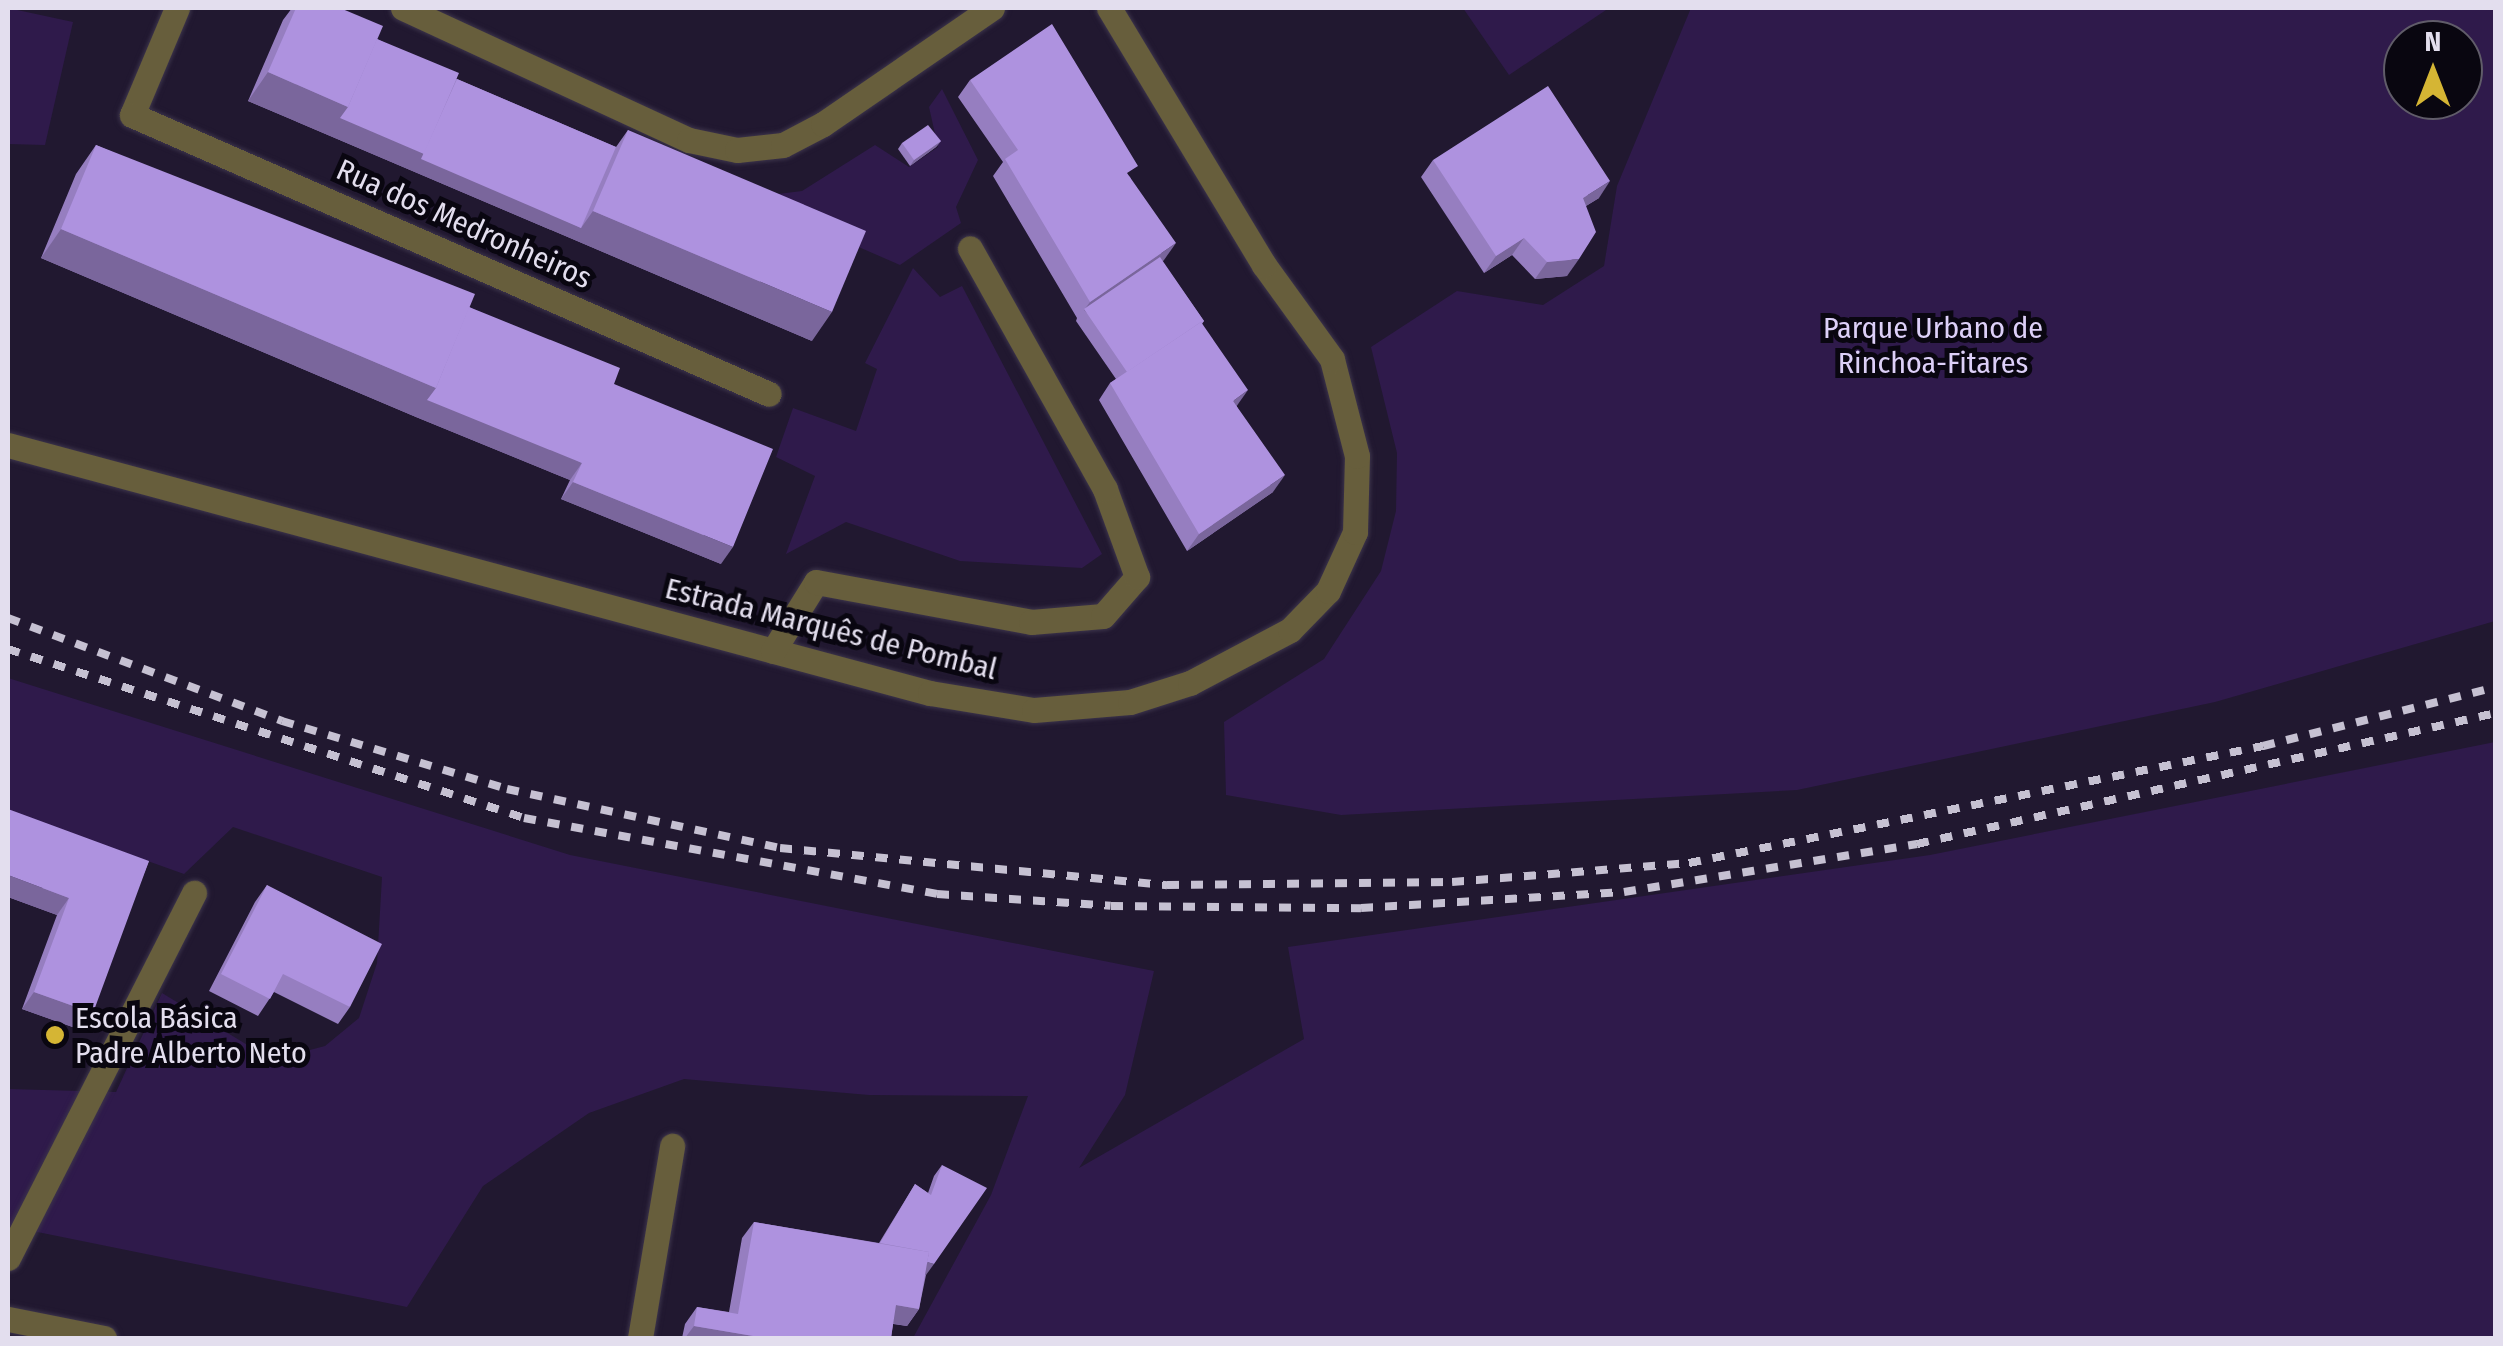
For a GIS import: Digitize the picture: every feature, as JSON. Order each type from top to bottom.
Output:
[{"type":"street","name":"Rua dos Medronheiros","points":[[177,8],[132,114],[769,394]]},
{"type":"street","points":[[403,8],[689,140],[738,150],[783,145],[823,124],[992,8]]},
{"type":"street","name":"Estrada Marquês de Pombal","points":[[8,445],[774,651],[1034,710],[1130,702],[1238,663],[1290,630],[1328,591],[1356,532],[1360,495],[1344,384],[1109,8]]},
{"type":"street","points":[[774,651],[816,582],[1032,622],[1103,616],[1138,577],[1105,490],[970,248]]},
{"type":"street","points":[[8,1258],[194,893]]},
{"type":"street","points":[[640,1338],[672,1146]]},
{"type":"street","points":[[8,1318],[104,1338]]},
{"type":"green space","points":[[8,8],[73,22],[45,145],[8,144]]},
{"type":"green space","points":[[1463,8],[1609,8],[1509,75]]},
{"type":"green space","name":"Parque Urbano de Rinchoa-Fitares","points":[[1691,8],[2495,8],[2495,621],[2215,702],[1797,790],[1341,815],[1226,795],[1224,722],[1324,659],[1381,571],[1396,511],[1397,453],[1371,347],[1457,291],[1543,305],[1604,266],[1617,186]]},
{"type":"green space","points":[[942,89],[978,160],[956,207],[961,223],[900,265],[746,198],[802,191],[875,145],[909,167],[938,147],[929,107]]},
{"type":"green space","points":[[913,268],[940,297],[962,286],[1102,554],[1082,568],[960,561],[846,522],[786,554],[815,476],[776,457],[793,408],[856,431],[877,369],[865,363]]},
{"type":"green space","points":[[8,678],[570,855],[1154,971],[1125,1095],[1079,1168],[1304,1039],[1288,947],[1930,855],[2495,742],[2495,1338],[913,1338],[991,1195],[1028,1096],[869,1095],[684,1079],[589,1113],[483,1186],[407,1307],[8,1226],[8,1089],[116,1092],[162,993],[272,1060],[325,1046],[359,1018],[377,963],[382,877],[233,827],[184,874],[8,811]]},
{"type":"building","points":[[296,8],[340,8],[383,26],[348,107],[268,72]]},
{"type":"building","points":[[1052,24],[1138,166],[1127,173],[1176,243],[1090,302],[1005,159],[1018,150],[970,80]]},
{"type":"building","points":[[377,39],[459,73],[424,154],[340,118]]},
{"type":"building","points":[[457,79],[616,147],[581,228],[421,159]]},
{"type":"building","points":[[1548,86],[1610,181],[1583,198],[1596,232],[1579,259],[1547,262],[1524,238],[1496,256],[1433,160]]},
{"type":"building","points":[[928,125],[941,141],[914,160],[902,143]]},
{"type":"building","points":[[628,130],[866,231],[832,312],[593,211]]},
{"type":"building","points":[[96,145],[475,294],[436,388],[61,229]]},
{"type":"building","points":[[1160,257],[1204,321],[1127,372],[1084,309]]},
{"type":"building","points":[[469,307],[620,368],[614,384],[773,449],[733,547],[573,482],[582,463],[427,400],[436,388]]},
{"type":"building","points":[[1201,322],[1248,390],[1233,401],[1285,475],[1199,534],[1110,383]]},
{"type":"building","points":[[8,809],[149,861],[93,1013],[34,992],[69,898],[8,875]]},
{"type":"building","points":[[267,885],[382,944],[350,1007],[283,974],[270,999],[221,974]]},
{"type":"building","points":[[942,1165],[987,1188],[934,1264],[927,1262],[929,1252],[880,1243],[915,1184],[931,1195]]},
{"type":"building","points":[[754,1222],[929,1252],[919,1309],[896,1305],[891,1338],[765,1338],[694,1326],[697,1307],[738,1314]]},
{"type":"railway","points":[[8,618],[282,721],[507,789],[780,848],[1167,885],[1452,882],[1689,863],[2263,746],[2496,687]]},
{"type":"railway","points":[[8,649],[524,818],[937,894],[1111,906],[1361,908],[1624,892],[1917,844],[2496,713]]},
{"type":"place","name":"Escola Básica Padre Alberto Neto","points":[[55,1035]]}]
